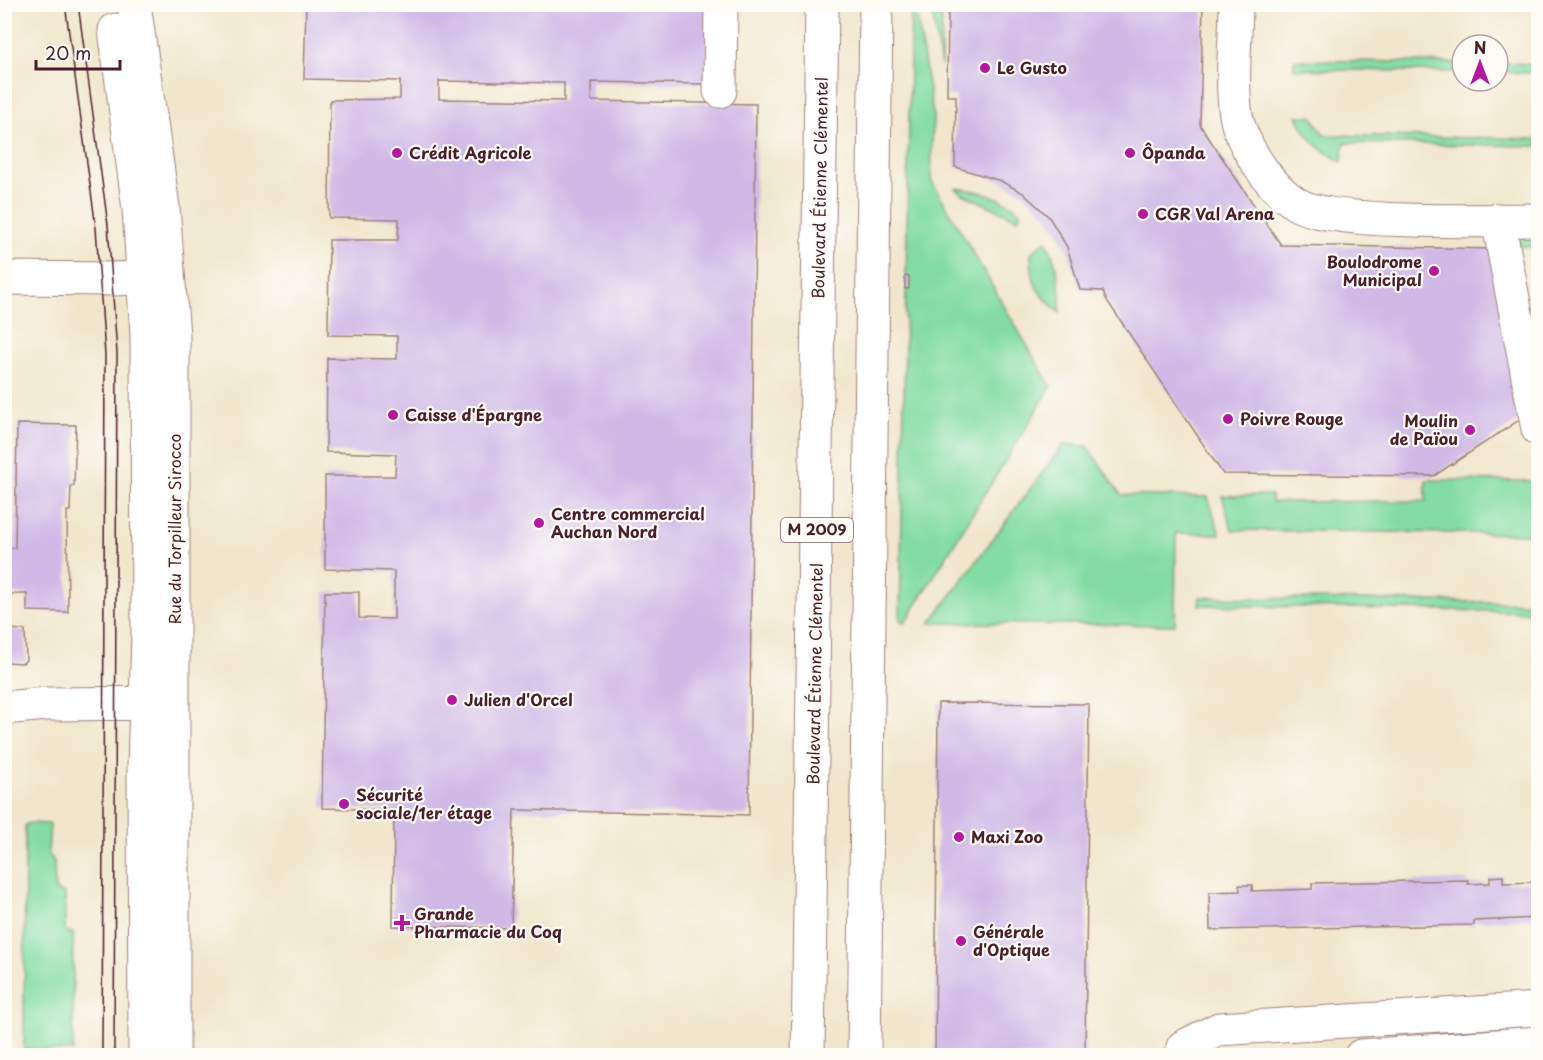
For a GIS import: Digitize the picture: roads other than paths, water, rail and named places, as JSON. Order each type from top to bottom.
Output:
[{"type":"main road","name":"Rue du Torpilleur Sirocco","points":[[111,4],[139,209],[157,277]]},
{"type":"main road","name":"Rue du Torpilleur Sirocco","points":[[134,4],[163,207],[157,277],[149,585],[160,703],[173,1056]]},
{"type":"main road","points":[[720,91],[721,4]]},
{"type":"main road","name":"Boulevard Étienne Clémentel","points":[[808,1056],[822,4]]},
{"type":"main road","name":"M 2009","points":[[864,1056],[876,4]]},
{"type":"main road","points":[[1236,4],[1235,88],[1239,125],[1253,155],[1273,184],[1297,205],[1332,214],[1369,218],[1539,220]]},
{"type":"main road","points":[[1498,220],[1539,429]]},
{"type":"main road","points":[[4,278],[157,277]]},
{"type":"main road","name":"Rue du Torpilleur Sirocco","points":[[145,1056],[160,703]]},
{"type":"main road","points":[[4,708],[47,704],[160,703]]},
{"type":"main road","points":[[1188,1053],[1219,1029],[1539,1009]]},
{"type":"main road","points":[[1361,1056],[1539,1043]]},
{"type":"tram line","points":[[65,4],[96,228],[105,355],[102,1056]]},
{"type":"tram line","points":[[78,4],[108,225],[117,353],[114,1056]]},
{"type":"place","name":"Le Gusto","points":[[985,68]]},
{"type":"place","name":"Crédit Agricole","points":[[397,153]]},
{"type":"place","name":"Ôpanda","points":[[1130,153]]},
{"type":"place","name":"CGR Val Arena","points":[[1143,214]]},
{"type":"place","name":"Boulodrome Municipal","points":[[1434,271]]},
{"type":"place","name":"Caisse d'Épargne","points":[[393,415]]},
{"type":"place","name":"Poivre Rouge","points":[[1228,419]]},
{"type":"place","name":"Moulin de Païou","points":[[1470,430]]},
{"type":"place","name":"Centre commercial Auchan Nord","points":[[539,523]]},
{"type":"place","name":"Julien d'Orcel","points":[[452,700]]},
{"type":"place","name":"Sécurité sociale/1er étage","points":[[344,804]]},
{"type":"place","name":"Maxi Zoo","points":[[959,837]]},
{"type":"place","name":"Grande Pharmacie du Coq","points":[[402,923]]},
{"type":"place","name":"Générale d'Optique","points":[[961,941]]}]
